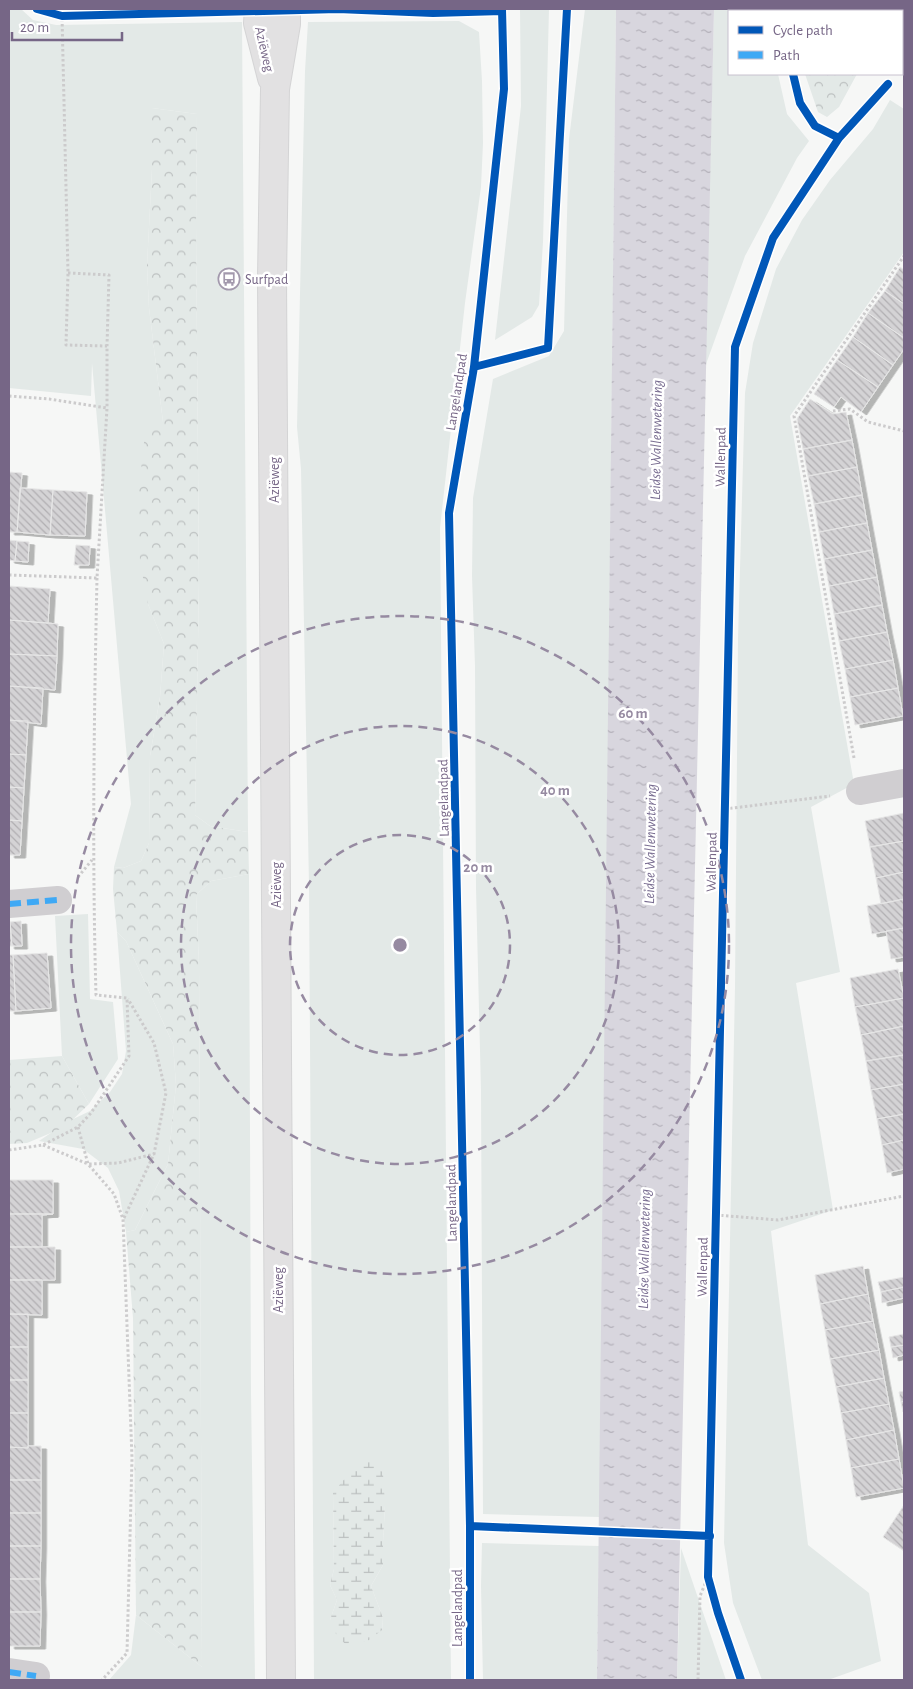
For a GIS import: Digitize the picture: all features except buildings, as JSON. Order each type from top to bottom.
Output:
[{"type":"main road","name":"Aziëweg","points":[[259,16],[275,89]]},
{"type":"main road","name":"Aziëweg","points":[[281,1680],[272,278],[275,89],[286,16]]},
{"type":"street","points":[[860,791],[904,783]]},
{"type":"street","points":[[9,904],[58,900]]},
{"type":"street","points":[[9,1672],[36,1676]]},
{"type":"path","points":[[54,13],[62,16],[71,15]]},
{"type":"path","points":[[62,16],[68,273],[66,345],[106,346]]},
{"type":"path","points":[[860,791],[794,416],[904,256]]},
{"type":"path","points":[[68,273],[109,275],[106,408],[97,578],[93,879],[96,995],[127,998]]},
{"type":"path","points":[[9,396],[49,399],[106,408]]},
{"type":"path","points":[[833,411],[850,408],[868,422],[904,431]]},
{"type":"path","points":[[9,574],[97,578]]},
{"type":"path","points":[[725,809],[797,801]]},
{"type":"path","points":[[9,1150],[43,1145],[78,1127],[91,1114],[129,1056],[127,998]]},
{"type":"path","points":[[123,1219],[154,1154],[166,1093],[154,1043],[127,998]]},
{"type":"path","points":[[78,1127],[88,1164],[114,1194],[123,1219],[132,1458],[127,1653],[102,1680]]},
{"type":"path","points":[[43,1145],[88,1164],[118,1163],[154,1154]]},
{"type":"path","points":[[716,1215],[778,1220],[904,1196]]},
{"type":"path","points":[[708,1573],[710,1586]]},
{"type":"path","points":[[698,1680],[700,1596],[708,1573]]},
{"type":"green space","points":[[9,9],[21,9],[33,20],[56,25],[242,22],[248,832],[210,826],[195,815],[199,582],[197,114],[152,108],[152,169],[147,266],[149,308],[163,422],[148,604],[164,644],[160,697],[150,756],[149,843],[141,861],[123,868],[114,867],[131,804],[92,363],[91,396],[9,388]]},
{"type":"green space","points":[[520,9],[549,9],[543,242],[539,305],[532,317],[495,340],[521,106]]},
{"type":"green space","points":[[585,9],[616,9],[600,1517],[483,1514],[481,1091],[476,888],[475,666],[472,576],[473,498],[493,379],[549,356],[564,331],[569,139]]},
{"type":"green space","points":[[714,9],[764,9],[728,10],[728,75],[778,75],[787,114],[809,141],[797,158],[745,256],[705,367]]},
{"type":"green space","points":[[791,9],[880,9],[880,10]]},
{"type":"green space","points":[[459,21],[479,32],[483,143],[481,187],[465,303],[440,528],[451,1680],[314,1680],[309,885],[301,469],[297,427],[305,71],[308,22]],"holes":[[[333,1493],[385,1505],[383,1565],[371,1586],[383,1618],[382,1630],[330,1620],[337,1600],[330,1585],[334,1569]]]},
{"type":"green space","points":[[805,75],[856,75],[839,107],[827,117],[818,112]]},
{"type":"green space","points":[[890,100],[904,109],[904,252],[790,416],[854,784],[811,807],[840,972],[796,983],[833,1210],[771,1231],[808,1545],[869,1593],[881,1661],[828,1680],[762,1680],[733,1603],[724,1543],[735,987],[738,639],[745,393],[753,343],[776,269],[802,220],[830,180],[873,129]]},
{"type":"green space","points":[[152,108],[197,114],[199,582],[195,815],[210,826],[248,832],[249,874],[211,881],[196,895],[199,964],[202,1667],[136,1615],[133,1318],[126,1232],[135,1230],[168,1164],[176,1085],[173,1044],[126,941],[117,932],[113,889],[114,867],[123,868],[141,861],[149,843],[150,756],[160,697],[164,644],[148,604],[140,562],[138,494],[145,434],[163,422],[149,308],[147,266],[152,169]]},
{"type":"green space","points":[[249,874],[251,1393],[255,1680],[109,1680],[131,1655],[136,1615],[202,1667],[199,964],[196,895],[211,881]]},
{"type":"green space","points":[[88,914],[90,999],[113,1002],[118,1059],[89,1104],[62,1056],[55,916]]},
{"type":"green space","points":[[117,932],[126,941],[173,1044],[176,1085],[168,1164],[135,1230],[126,1232],[119,1191],[108,1168],[83,1149],[39,1141],[67,1122],[90,1111],[110,1092],[122,1074],[126,1051]]},
{"type":"green space","points":[[62,1056],[89,1104],[65,1127],[27,1143],[9,1144],[9,1060]]},
{"type":"green space","points":[[373,1454],[383,1474],[385,1505],[383,1565],[371,1586],[383,1618],[382,1630],[369,1640],[347,1646],[336,1634],[330,1620],[337,1600],[330,1585],[334,1569],[333,1493],[353,1468]]},
{"type":"green space","points":[[482,1543],[599,1546],[597,1680],[483,1680]]},
{"type":"green space","points":[[681,1548],[726,1680],[677,1680]]},
{"type":"water","name":"Leidse Wallenwetering","points":[[616,9],[714,9],[677,1680],[597,1680]]},
{"type":"marked path","points":[[9,904],[58,900]]},
{"type":"marked path","points":[[9,1672],[36,1676]]},
{"type":"cycle path","points":[[37,9],[62,16],[338,9],[433,13],[502,11]]},
{"type":"cycle path","name":"Langelandpad","points":[[470,1680],[470,1526],[449,513],[474,367],[504,89],[502,9]]},
{"type":"cycle path","name":"Langelandpad","points":[[474,367],[548,348],[567,9]]},
{"type":"cycle path","points":[[793,75],[800,103],[815,126],[839,138]]},
{"type":"cycle path","name":"Wallenpad","points":[[741,1680],[708,1577],[735,347],[773,238],[839,138],[888,84]]},
{"type":"cycle path","points":[[470,1526],[710,1536]]},
{"type":"place","name":"Surfpad","points":[[229,279]]}]
